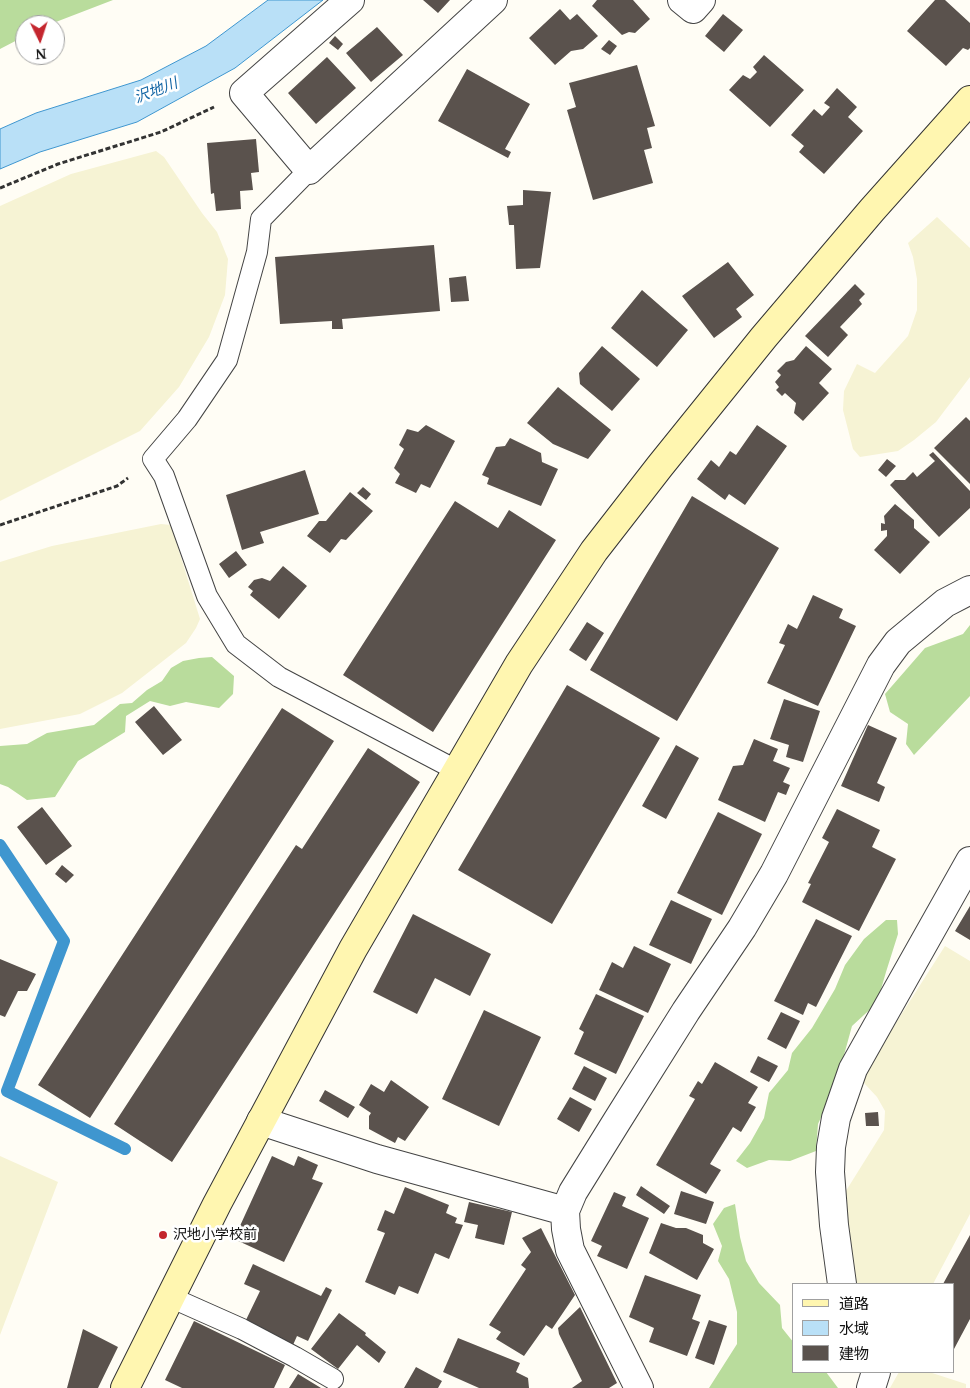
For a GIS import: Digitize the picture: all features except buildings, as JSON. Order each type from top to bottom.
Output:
[{"type":"street","points":[[350,0],[244,93],[309,170],[493,0]]},
{"type":"street","points":[[682,0],[693,9],[701,0]]},
{"type":"street","points":[[125,1388],[261,1121],[353,949],[518,664],[594,551],[660,466],[764,337],[872,210],[970,100]]},
{"type":"street","points":[[639,1388],[570,1250],[566,1229],[566,1211],[573,1192],[686,1011],[742,928],[774,874],[881,666],[898,642],[945,603],[970,590]]},
{"type":"street","points":[[842,1283],[834,1225],[830,1172],[831,1147],[836,1118],[853,1069],[970,861]]},
{"type":"street","points":[[261,1121],[377,1159],[566,1211]]},
{"type":"street","points":[[871,1388],[876,1373]]},
{"type":"lane","points":[[309,170],[261,219],[257,252],[227,360],[187,419],[152,459],[164,476],[207,596],[236,644],[279,676],[456,770]]},
{"type":"lane","points":[[170,1297],[242,1329],[333,1379]]},
{"type":"path","points":[[0,188],[58,164],[161,132],[244,93]]},
{"type":"path","points":[[0,525],[118,486],[152,459]]},
{"type":"shaded area","points":[[156,151],[164,157],[217,232],[228,259],[225,295],[209,337],[179,387],[140,431],[0,501],[0,206],[71,174]]},
{"type":"shaded area","points":[[937,217],[970,248],[970,377],[936,422],[914,440],[898,451],[860,457],[853,449],[843,410],[844,391],[857,364],[875,373],[908,336],[917,310],[917,279],[908,243]]},
{"type":"shaded area","points":[[161,524],[171,525],[200,619],[186,643],[122,693],[80,714],[0,729],[0,562],[52,546]]},
{"type":"shaded area","points":[[945,946],[970,961],[970,1214],[934,1283],[853,1283],[839,1202],[884,1130],[885,1111],[877,1097],[864,1083],[864,1073]]},
{"type":"shaded area","points":[[0,1156],[58,1182],[0,1335]]},
{"type":"shaded area","points":[[898,1373],[932,1373],[966,1384],[966,1388],[890,1388]]},
{"type":"green space","points":[[0,0],[113,0],[65,18],[65,15],[15,15],[15,41],[0,49]]},
{"type":"green space","points":[[970,625],[970,696],[914,755],[906,744],[908,724],[890,712],[885,694],[925,648],[963,634]]},
{"type":"green space","points":[[212,657],[234,676],[233,694],[219,708],[186,702],[170,706],[150,701],[126,716],[125,732],[78,761],[55,797],[27,800],[0,784],[0,746],[27,744],[47,733],[94,725],[120,704],[132,703],[147,690],[162,681],[171,668],[183,661]]},
{"type":"green space","points":[[886,920],[897,920],[898,934],[877,1003],[852,1026],[836,1084],[818,1124],[816,1151],[790,1161],[769,1160],[747,1168],[736,1161],[750,1143],[764,1118],[769,1093],[788,1070],[792,1053],[812,1028],[835,989],[845,965],[864,939]]},
{"type":"green space","points":[[735,1204],[746,1261],[759,1283],[780,1305],[782,1328],[792,1340],[792,1373],[827,1373],[838,1388],[709,1388],[737,1344],[737,1312],[729,1279],[718,1261],[722,1246],[713,1224],[724,1208]]},
{"type":"water","name":"沢地川","points":[[268,0],[323,0],[235,68],[137,122],[40,152],[0,169],[0,129],[36,113],[141,80],[206,46]]},
{"type":"waterway","points":[[0,845],[64,941],[7,1091],[125,1149]]},
{"type":"place","name":"沢地小学校前","points":[[163,1235]]}]
